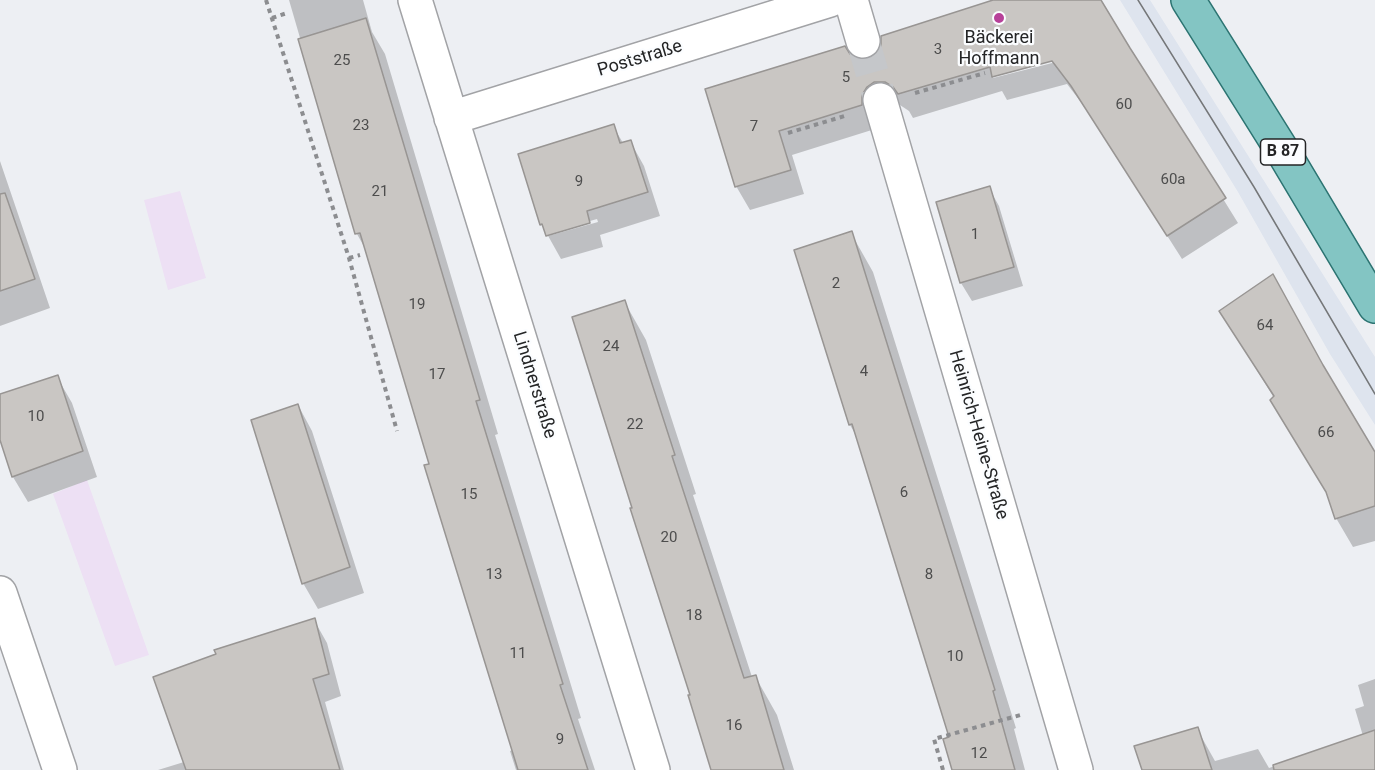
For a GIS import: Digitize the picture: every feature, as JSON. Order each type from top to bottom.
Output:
[{"type":"main road","name":"B 87","points":[[1188,0],[1285,155],[1375,306]]},
{"type":"street","name":"Lindnerstraße","points":[[415,0],[653,770]]},
{"type":"street","name":"Poststraße","points":[[451,118],[830,0]]},
{"type":"street","points":[[851,0],[863,41]]},
{"type":"street","name":"Heinrich-Heine-Straße","points":[[881,102],[1077,770]]},
{"type":"street","points":[[0,593],[60,770]]},
{"type":"path","points":[[266,0],[348,258],[397,431]]},
{"type":"path","points":[[272,18],[287,13]]},
{"type":"path","points":[[788,133],[881,102],[985,73]]},
{"type":"path","points":[[348,258],[360,255]]},
{"type":"path","points":[[943,770],[934,739],[1029,712]]},
{"type":"shaded area","points":[[1120,0],[1150,0],[1375,357],[1375,425],[1330,354],[1238,192]]},
{"type":"shaded area","points":[[180,191],[206,278],[168,290],[144,200]]},
{"type":"shaded area","points":[[87,480],[149,655],[115,666],[53,494]]},
{"type":"building","points":[[993,0],[1101,0],[1226,198],[1167,236],[1071,86],[1052,61],[992,77],[990,67],[898,94],[885,82],[874,82],[862,95],[862,105],[779,131],[791,170],[735,187],[705,89],[845,46],[850,54],[858,59],[869,59],[881,46],[881,36]]},
{"type":"building","points":[[366,18],[480,400],[476,401],[563,684],[560,685],[588,770],[518,770],[424,465],[429,464],[360,233],[355,234],[298,39]]},
{"type":"building","points":[[614,124],[620,143],[631,140],[648,192],[587,211],[590,223],[546,236],[542,224],[540,225],[518,154]]},
{"type":"building","points":[[990,186],[1014,267],[960,283],[936,202]]},
{"type":"building","points":[[5,193],[35,279],[0,291],[0,194]]},
{"type":"building","points":[[852,231],[995,690],[993,691],[1015,770],[952,770],[943,739],[949,737],[852,424],[849,425],[794,250]]},
{"type":"building","points":[[1273,274],[1323,365],[1375,452],[1375,506],[1335,519],[1326,492],[1270,400],[1274,396],[1219,311]]},
{"type":"building","points":[[625,300],[675,455],[672,456],[744,678],[756,675],[784,770],[711,770],[688,695],[690,695],[572,317]]},
{"type":"building","points":[[58,375],[83,451],[12,477],[0,440],[0,394]]},
{"type":"building","points":[[298,404],[350,567],[302,584],[251,420]]},
{"type":"building","points":[[315,618],[329,674],[313,679],[340,770],[186,770],[153,677],[216,654],[214,650]]},
{"type":"building","points":[[1198,727],[1212,770],[1142,770],[1134,746]]},
{"type":"building","points":[[1375,730],[1375,770],[1274,770],[1273,765]]},
{"type":"tunnel","points":[[863,41],[880,100]]},
{"type":"tram line","points":[[1138,0],[1254,187],[1375,394]]},
{"type":"place","name":"Bäckerei Hoffmann","points":[[999,18]]}]
